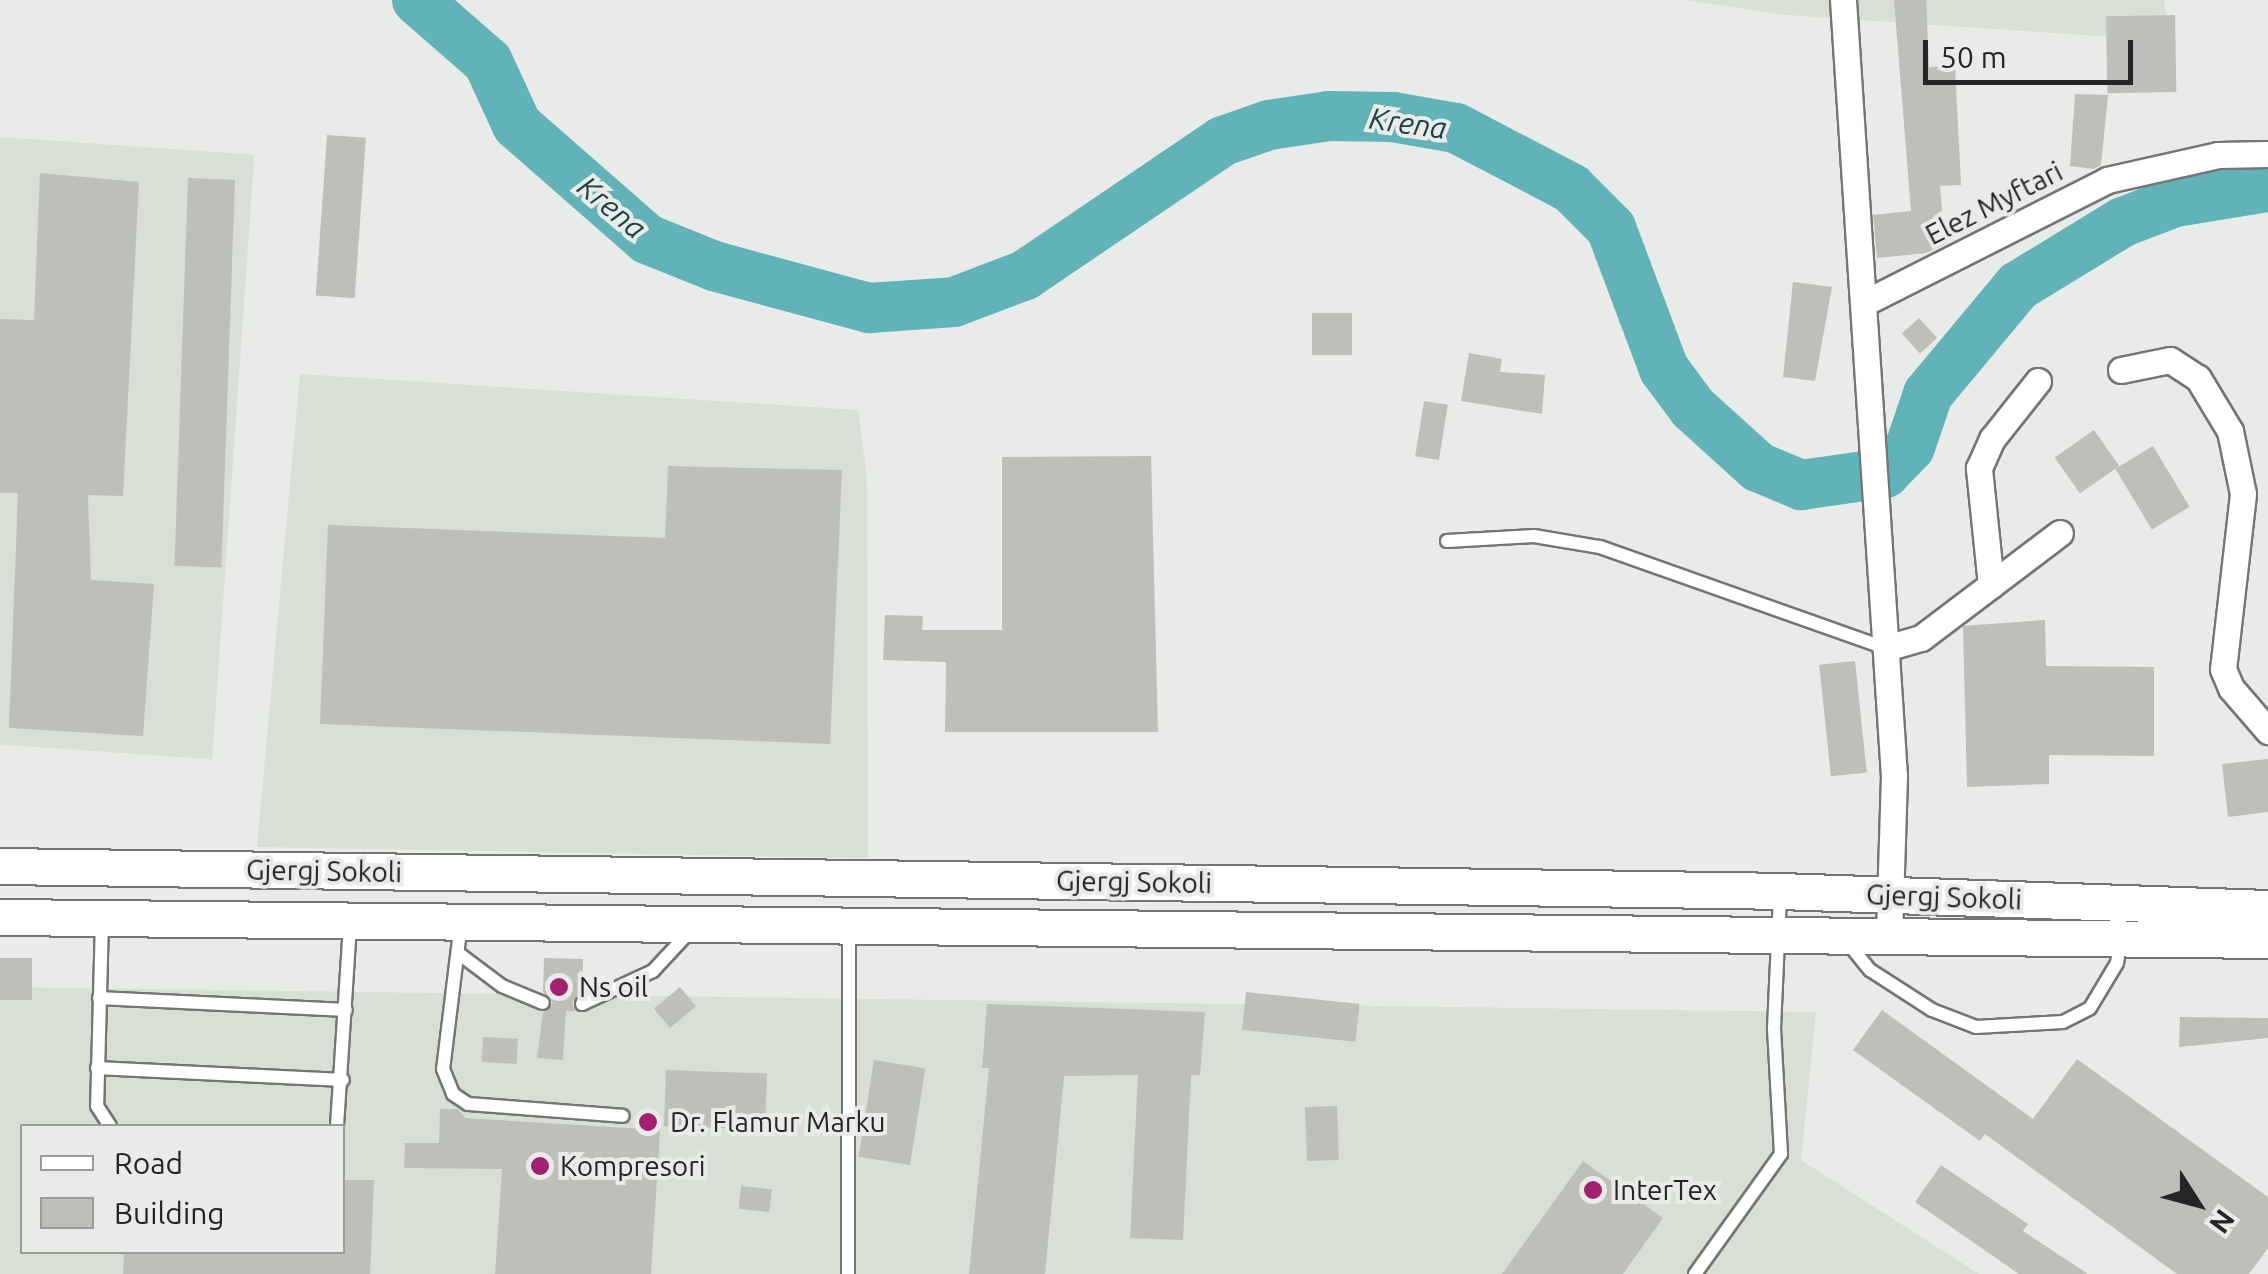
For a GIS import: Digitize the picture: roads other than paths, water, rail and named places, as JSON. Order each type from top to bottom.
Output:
[{"type":"main road","name":"Gjergj Sokoli","points":[[0,866],[1780,892],[2268,908]]},
{"type":"main road","name":"Gjergj Sokoli","points":[[0,917],[350,920],[459,937],[698,922],[2268,940]]},
{"type":"street","points":[[1843,0],[1866,302],[1894,776],[1888,934]]},
{"type":"street","name":"Elez Myftari","points":[[1866,302],[2107,180],[2218,155],[2268,154]]},
{"type":"street","points":[[2122,370],[2170,360],[2198,378],[2230,431],[2244,494],[2224,669],[2231,688],[2268,731]]},
{"type":"street","points":[[1991,584],[1979,468],[1992,439],[2038,380]]},
{"type":"street","points":[[1886,648],[1921,638],[2060,532]]},
{"type":"lane","points":[[1447,541],[1534,536],[1600,547],[1886,648]]},
{"type":"lane","points":[[1695,1274],[1781,1154],[1774,1028],[1780,892]]},
{"type":"lane","points":[[102,918],[97,1106],[109,1124]]},
{"type":"lane","points":[[337,1124],[350,920]]},
{"type":"lane","points":[[582,1004],[653,971],[698,922]]},
{"type":"lane","points":[[848,1274],[849,923]]},
{"type":"lane","points":[[1840,934],[1870,970],[1932,1010],[1976,1027],[2063,1022],[2090,1008],[2118,963],[2121,938]]},
{"type":"lane","points":[[459,937],[502,986],[543,1003]]},
{"type":"lane","points":[[459,937],[443,1069],[453,1094],[468,1104],[622,1116]]},
{"type":"lane","points":[[99,998],[346,1010]]},
{"type":"lane","points":[[97,1068],[343,1080]]},
{"type":"waterway","name":"Krena","points":[[417,0],[488,62],[517,125],[647,239],[714,266],[869,308],[954,302],[1025,275],[1223,141],[1269,125],[1329,116],[1393,117],[1456,128],[1571,188],[1611,228],[1664,369],[1693,408],[1758,467],[1801,485],[1885,473],[1910,447],[1928,394],[2018,286],[2123,222],[2175,202],[2268,187]]},
{"type":"place","name":"Ns oil","points":[[559,987]]},
{"type":"place","name":"Dr. Flamur Marku","points":[[648,1122]]},
{"type":"place","name":"Kompresori","points":[[540,1166]]},
{"type":"place","name":"InterTex","points":[[1593,1190]]}]
